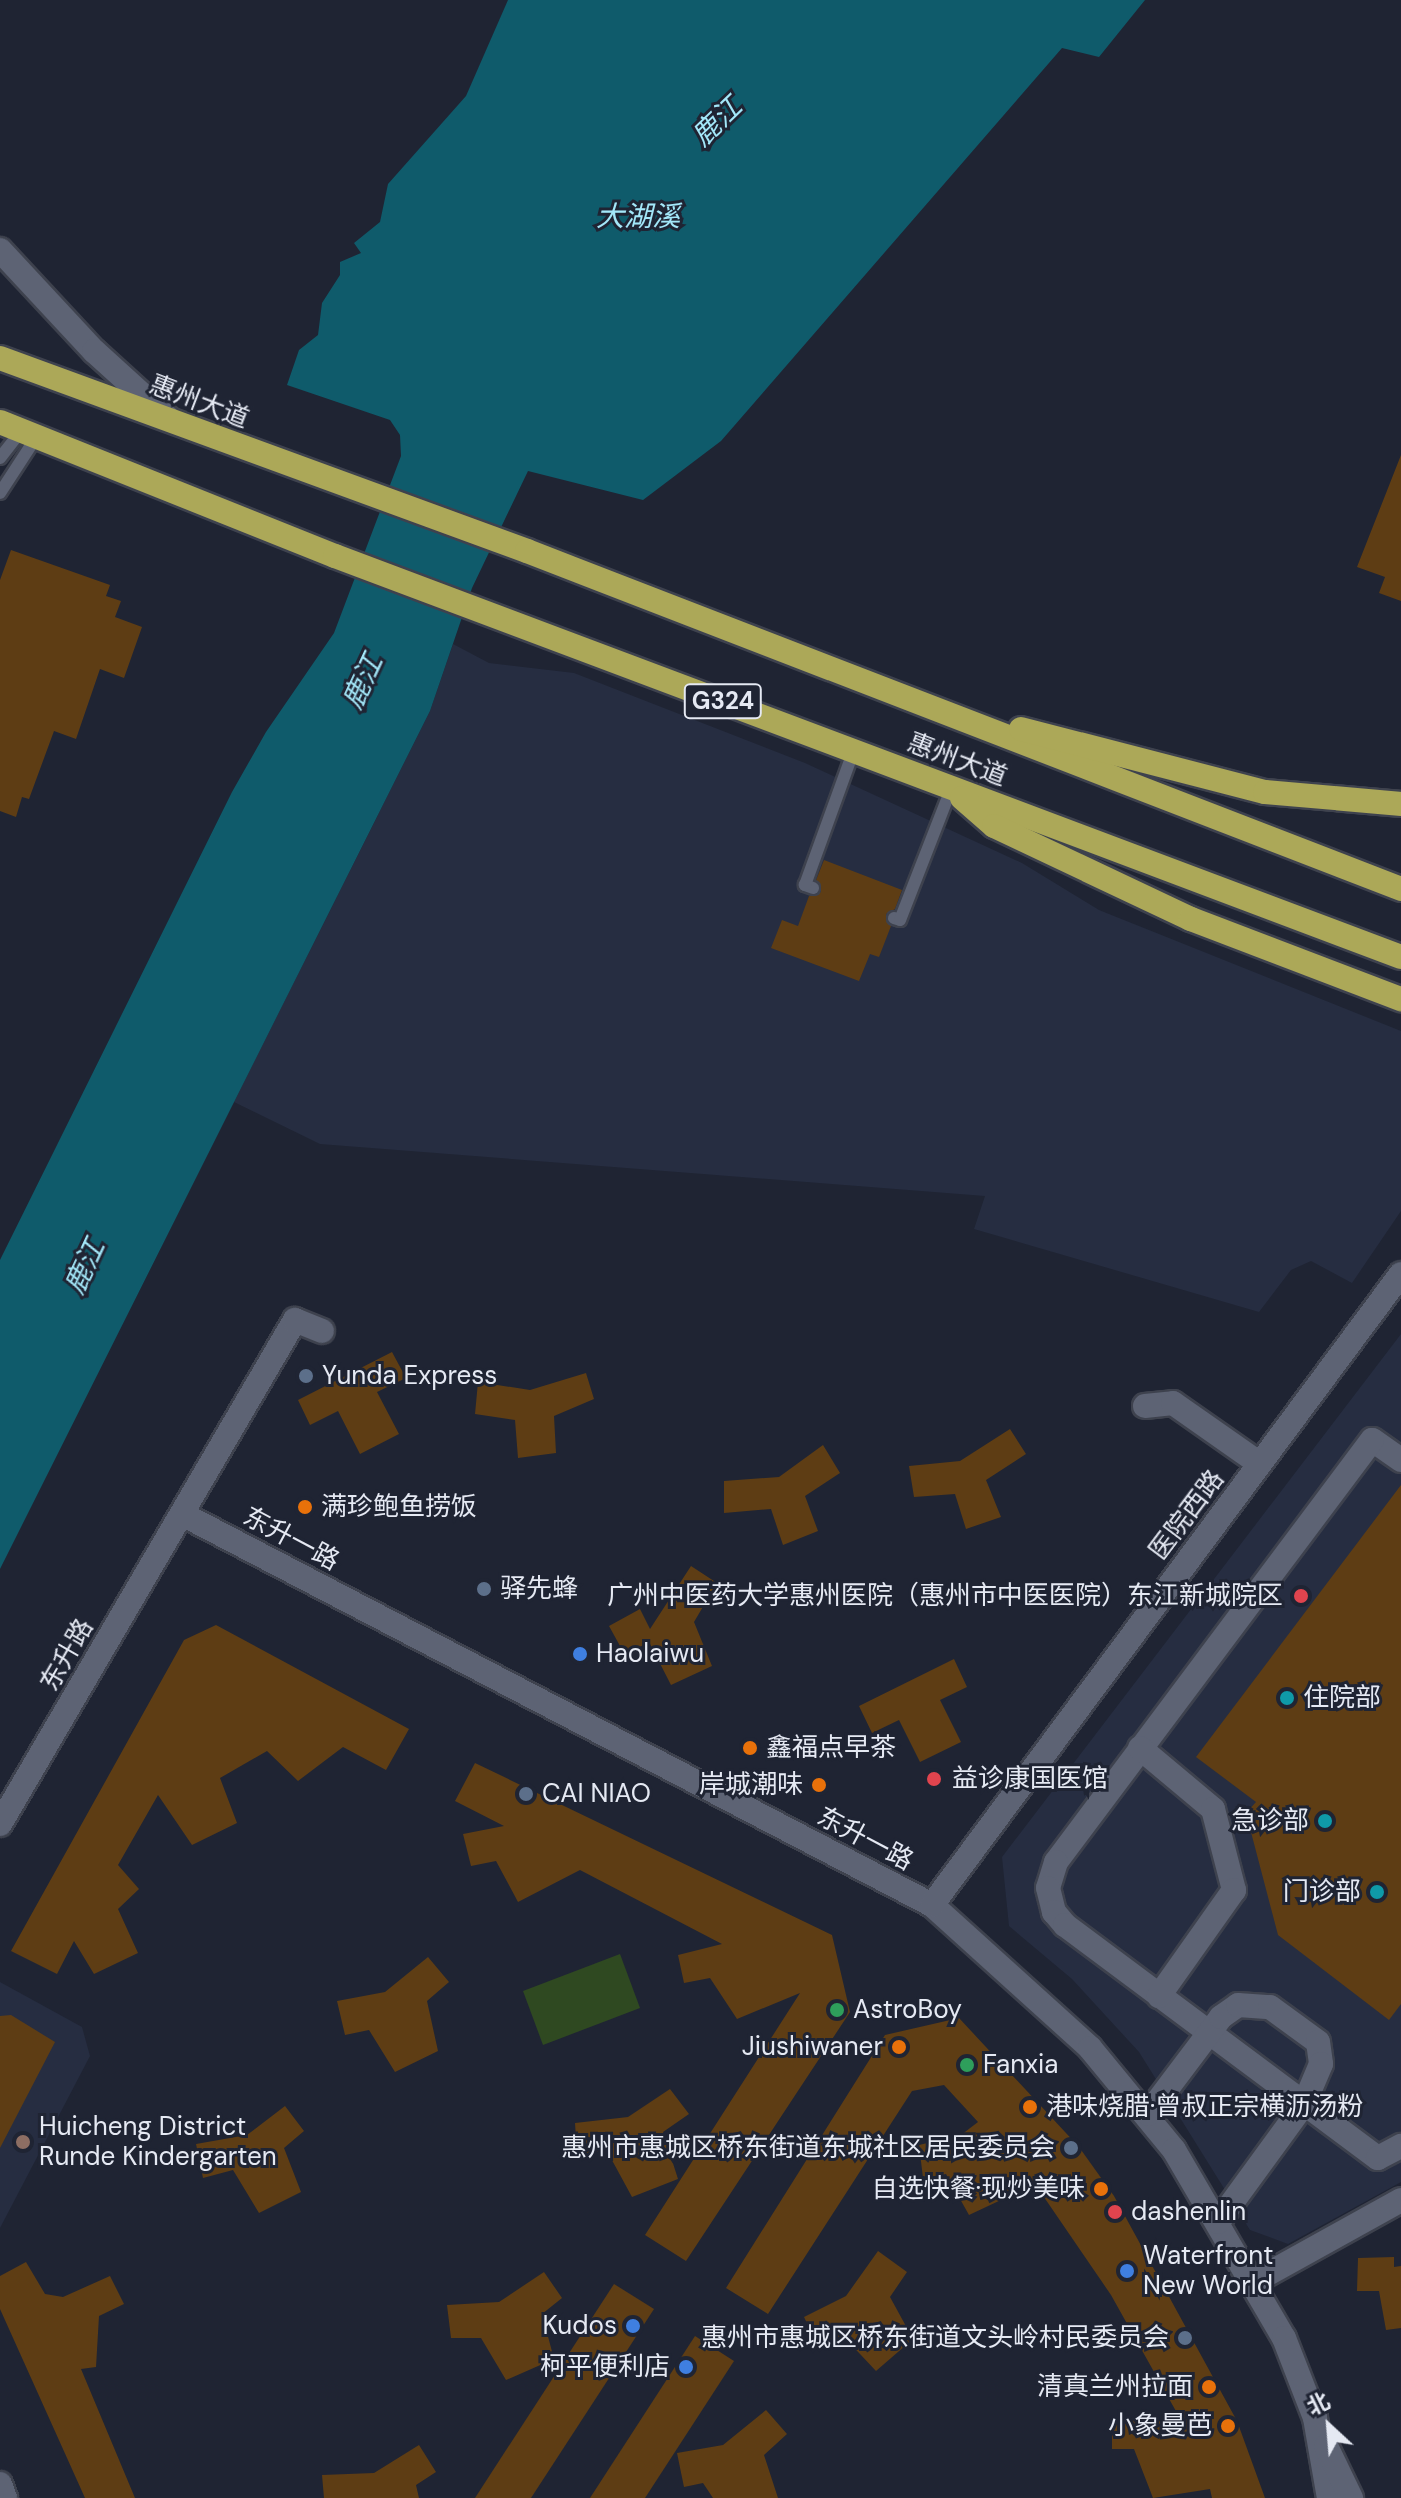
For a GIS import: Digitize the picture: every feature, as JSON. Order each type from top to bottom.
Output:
[{"type":"highway","name":"惠州大道","points":[[0,358],[377,499],[527,551],[1401,889]]},
{"type":"highway","name":"惠州大道","points":[[19,429],[335,556],[1401,957]]},
{"type":"highway","points":[[960,718],[1057,736],[1265,792],[1401,804]]},
{"type":"highway","points":[[951,789],[1008,833],[1191,919],[1401,999]]},
{"type":"street","points":[[0,250],[85,343],[171,421]]},
{"type":"street","name":"医院西路","points":[[932,1905],[1401,1274]]},
{"type":"street","name":"东升路","points":[[0,1824],[295,1320],[322,1331]]},
{"type":"street","points":[[1145,1406],[1173,1403],[1260,1464]]},
{"type":"street","points":[[1401,1460],[1372,1440],[1056,1862],[1048,1888],[1054,1912],[1065,1925],[1304,2104],[1378,2158],[1401,2146]]},
{"type":"street","name":"东升一路","points":[[182,1514],[932,1905],[1072,2029],[1148,2114],[1255,2281],[1295,2362],[1319,2434],[1351,2498]]},
{"type":"street","points":[[1140,1748],[1213,1809],[1234,1890],[1159,1996]]},
{"type":"street","points":[[1148,2114],[1226,2012],[1253,2002],[1310,2033],[1322,2059],[1304,2104],[1218,2222]]},
{"type":"street","points":[[1255,2281],[1401,2200]]},
{"type":"street","name":"东升一路","points":[[1319,2434],[1329,2498]]},
{"type":"street","points":[[0,2484],[5,2498]]},
{"type":"lane","points":[[0,458],[19,429]]},
{"type":"lane","points":[[0,493],[19,429]]},
{"type":"lane","points":[[813,888],[805,885],[854,750]]},
{"type":"lane","points":[[894,918],[900,920],[951,789]]},
{"type":"shaded area","points":[[453,644],[489,663],[574,673],[805,763],[1022,863],[1099,910],[1401,1031],[1401,1211],[1352,1283],[1311,1261],[1291,1270],[1259,1312],[974,1229],[985,1196],[320,1144],[234,1102],[430,711]]},
{"type":"shaded area","name":"广州中医药大学惠州医院（惠州市中医医院）东江新城院区","points":[[1401,1334],[1401,2182],[1288,2244],[1250,2230],[1139,2052],[1072,1979],[1009,1926],[1002,1857]]},
{"type":"shaded area","name":"Huicheng District Runde Kindergarten","points":[[0,1982],[82,2027],[90,2056],[0,2228]]},
{"type":"green space","points":[[620,1954],[640,2008],[543,2045],[523,1991]]},
{"type":"water","name":"大湖溪","points":[[508,0],[1145,0],[1099,57],[1062,48],[721,441],[643,500],[528,471],[472,588],[430,711],[0,1569],[0,1260],[232,792],[266,732],[334,633],[401,456],[400,435],[390,420],[287,385],[299,350],[318,335],[322,303],[340,275],[340,262],[361,253],[354,243],[380,222],[388,184],[466,96]]},
{"type":"building","points":[[1401,455],[1401,601],[1379,593],[1385,577],[1357,567]]},
{"type":"building","points":[[11,550],[110,585],[106,596],[121,601],[115,617],[142,627],[124,678],[100,669],[76,739],[54,731],[29,799],[22,797],[16,817],[0,811],[0,580]]},
{"type":"building","points":[[824,860],[902,890],[895,909],[886,914],[891,926],[879,957],[870,954],[859,981],[771,948],[782,920],[798,926],[809,896],[821,892],[816,880]]},
{"type":"building","points":[[392,1352],[406,1378],[377,1392],[399,1434],[360,1454],[338,1411],[310,1425],[298,1400]]},
{"type":"building","points":[[586,1373],[594,1399],[554,1416],[556,1453],[518,1458],[515,1420],[475,1414],[478,1382],[530,1390]]},
{"type":"building","points":[[1010,1429],[1026,1454],[986,1480],[1001,1517],[966,1529],[955,1494],[914,1497],[909,1466],[960,1461]]},
{"type":"building","points":[[823,1445],[840,1473],[805,1496],[818,1531],[783,1545],[771,1509],[724,1513],[724,1481],[779,1477]]},
{"type":"building","points":[[1401,1485],[1401,2004],[1389,2020],[1278,1935],[1246,1813],[1256,1802],[1196,1757]]},
{"type":"building","points":[[691,1566],[717,1583],[694,1622],[712,1666],[671,1685],[649,1642],[625,1655],[609,1626],[640,1609],[650,1629]]},
{"type":"building","points":[[216,1625],[409,1729],[386,1770],[343,1747],[298,1781],[267,1751],[220,1778],[237,1823],[192,1845],[158,1795],[118,1865],[139,1889],[118,1909],[138,1953],[94,1974],[74,1941],[57,1974],[11,1951],[184,1640]]},
{"type":"building","points":[[954,1659],[967,1687],[940,1700],[961,1742],[920,1762],[899,1720],[872,1733],[859,1706]]},
{"type":"building","points":[[475,1763],[832,1935],[850,2012],[686,2261],[645,2235],[800,1993],[737,2019],[710,1978],[684,1983],[678,1955],[722,1944],[580,1870],[518,1902],[496,1861],[471,1866],[463,1834],[504,1826],[455,1801]]},
{"type":"building","points":[[428,1957],[449,1982],[427,2001],[438,2051],[395,2072],[369,2030],[345,2035],[337,2001],[385,1992]]},
{"type":"building","points":[[11,2015],[55,2042],[0,2148],[0,2016]]},
{"type":"building","name":"Waterfront New World","points":[[959,2018],[1079,2147],[1114,2196],[1237,2421],[1265,2498],[1212,2498],[1210,2489],[1153,2498],[1134,2449],[1112,2449],[1112,2419],[1158,2422],[1177,2413],[1111,2295],[1035,2184],[969,2215],[946,2174],[923,2178],[919,2145],[961,2135],[978,2122],[944,2085],[912,2091],[768,2314],[726,2288],[885,2035]]},
{"type":"building","points":[[670,2089],[689,2114],[663,2132],[678,2179],[632,2197],[607,2151],[577,2154],[575,2123],[628,2117]]},
{"type":"building","points":[[285,2106],[304,2131],[284,2148],[301,2192],[259,2213],[233,2170],[203,2178],[196,2144],[247,2135]]},
{"type":"building","points":[[878,2251],[907,2272],[890,2297],[913,2339],[876,2371],[844,2337],[818,2346],[804,2317],[846,2296]]},
{"type":"building","points":[[1394,2257],[1394,2267],[1401,2266],[1401,2328],[1386,2330],[1379,2291],[1357,2291],[1358,2258]]},
{"type":"building","points":[[26,2262],[45,2294],[63,2297],[110,2276],[124,2304],[99,2316],[96,2367],[81,2369],[135,2498],[85,2498],[0,2309],[0,2276]]},
{"type":"building","points":[[544,2272],[562,2298],[542,2314],[554,2359],[506,2380],[481,2338],[451,2338],[447,2305],[499,2302]]},
{"type":"building","points":[[614,2284],[654,2309],[531,2498],[475,2498]]},
{"type":"building","points":[[695,2336],[734,2361],[645,2498],[590,2498]]},
{"type":"building","points":[[766,2410],[787,2434],[764,2455],[778,2498],[713,2498],[703,2483],[684,2487],[677,2453],[723,2445]]},
{"type":"building","points":[[419,2445],[436,2472],[416,2485],[419,2498],[324,2498],[322,2475],[374,2473]]},
{"type":"place","name":"Yunda Express","points":[[306,1376]]},
{"type":"place","name":"满珍鲍鱼捞饭","points":[[305,1507]]},
{"type":"place","name":"驿先蜂","points":[[484,1589]]},
{"type":"place","name":"广州中医药大学惠州医院（惠州市中医医院）东江新城院区","points":[[1301,1596]]},
{"type":"place","name":"Haolaiwu","points":[[580,1654]]},
{"type":"place","name":"住院部","points":[[1287,1698]]},
{"type":"place","name":"鑫福点早茶","points":[[750,1748]]},
{"type":"place","name":"益诊康国医馆","points":[[934,1779]]},
{"type":"place","name":"岸城潮味","points":[[819,1785]]},
{"type":"place","name":"CAI NIAO","points":[[526,1794]]},
{"type":"place","name":"急诊部","points":[[1325,1821]]},
{"type":"place","name":"门诊部","points":[[1377,1892]]},
{"type":"place","name":"AstroBoy","points":[[837,2010]]},
{"type":"place","name":"Jiushiwaner","points":[[899,2047]]},
{"type":"place","name":"Fanxia","points":[[967,2065]]},
{"type":"place","name":"港味烧腊·曾叔正宗横沥汤粉","points":[[1030,2107]]},
{"type":"place","name":"Huicheng District Runde Kindergarten","points":[[23,2142]]},
{"type":"place","name":"惠州市惠城区桥东街道东城社区居民委员会","points":[[1071,2148]]},
{"type":"place","name":"自选快餐·现炒美味","points":[[1101,2189]]},
{"type":"place","name":"dashenlin","points":[[1115,2212]]},
{"type":"place","name":"Waterfront New World","points":[[1127,2271]]},
{"type":"place","name":"Kudos","points":[[633,2326]]},
{"type":"place","name":"惠州市惠城区桥东街道文头岭村民委员会","points":[[1185,2338]]},
{"type":"place","name":"柯平便利店","points":[[686,2367]]},
{"type":"place","name":"清真兰州拉面","points":[[1209,2387]]},
{"type":"place","name":"小象曼芭","points":[[1228,2426]]},
{"type":"water label","name":"鹿江","points":[[717,122]]},
{"type":"water label","name":"鹿江","points":[[363,682]]},
{"type":"water label","name":"鹿江","points":[[85,1267]]}]
